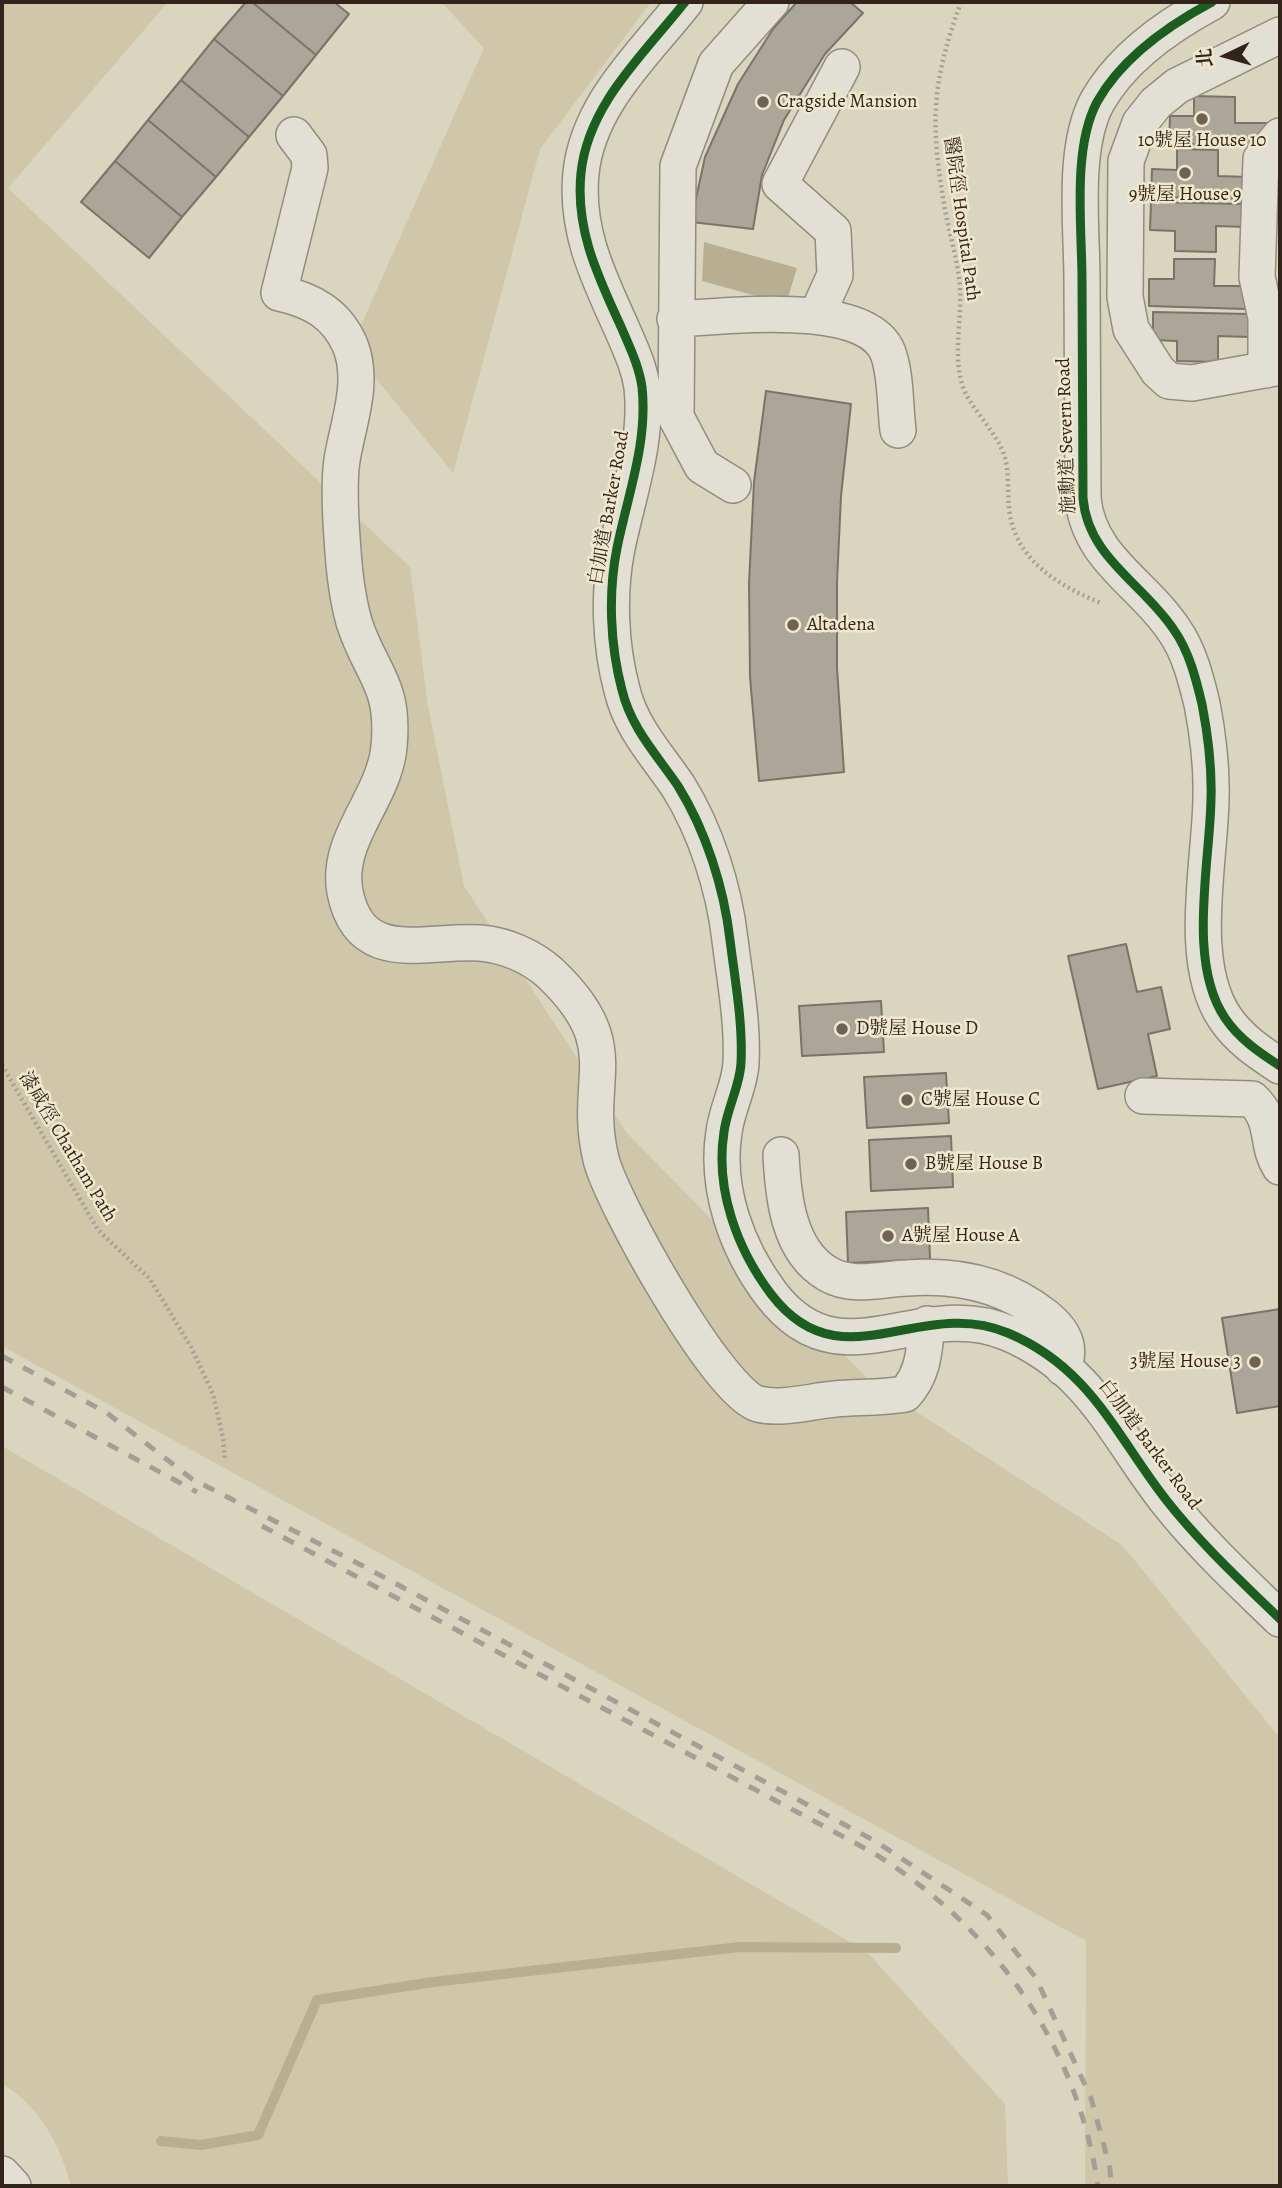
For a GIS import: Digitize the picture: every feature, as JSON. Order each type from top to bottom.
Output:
[{"type":"street","name":"白加道 Barker Road","points":[[685,2],[598,115],[583,155],[579,204],[587,247],[638,367],[643,396],[638,461],[617,547],[612,583],[618,672],[635,724],[679,789],[697,823],[710,856],[724,908],[741,1056],[739,1077],[724,1130],[721,1170],[729,1210],[745,1250],[782,1308],[796,1321],[820,1334],[851,1339],[927,1324],[949,1322],[986,1325],[1026,1341],[1063,1368],[1110,1417],[1180,1517],[1280,1619]]},
{"type":"street","points":[[733,485],[702,466],[676,417],[678,166],[716,64],[771,2]]},
{"type":"street","name":"施勳道 Severn Road","points":[[1212,2],[1170,28],[1133,60],[1106,89],[1090,119],[1082,185],[1083,498],[1087,522],[1098,546],[1175,630],[1195,676],[1210,764],[1206,888],[1208,979],[1218,1006],[1235,1031],[1280,1066]]},
{"type":"street","points":[[1280,35],[1197,75],[1167,94],[1136,131],[1129,150],[1126,173],[1125,309],[1131,329],[1158,372],[1169,381],[1184,384],[1273,368],[1257,277],[1262,159],[1280,136]]},
{"type":"street","points":[[817,315],[835,275],[833,231],[780,184],[842,67]]},
{"type":"street","points":[[294,135],[309,155],[310,168],[279,293],[304,299],[326,312],[344,334],[353,356],[355,394],[341,475],[346,583],[358,632],[383,682],[389,705],[389,747],[385,771],[374,798],[356,829],[344,869],[345,889],[353,916],[369,935],[387,944],[482,943],[510,950],[543,967],[573,998],[589,1023],[598,1046],[598,1144],[614,1195],[675,1302],[724,1377],[746,1400],[757,1404],[781,1405],[905,1394],[917,1381],[922,1366],[927,1324]]},
{"type":"street","points":[[675,319],[817,315],[864,325],[889,353],[898,430]]},
{"type":"street","points":[[1143,1096],[1252,1099],[1269,1122],[1274,1154],[1280,1167]]},
{"type":"street","points":[[781,1155],[791,1225],[806,1253],[827,1274],[852,1282],[926,1277],[1004,1290],[1028,1303],[1063,1334],[1068,1357],[1063,1368]]},
{"type":"street","points":[[2,2174],[13,2186]]},
{"type":"shaded area","points":[[2,2],[168,2],[8,188],[410,567],[428,706],[464,886],[626,1132],[872,1383],[1122,1545],[1280,1738],[1280,2186],[1085,2186],[1086,1941],[2,1346]]},
{"type":"shaded area","points":[[441,2],[651,2],[540,149],[453,473],[351,348],[484,48]]},
{"type":"shaded area","points":[[704,242],[797,268],[786,304],[702,281]]},
{"type":"shaded area","points":[[2,1446],[867,1952],[1005,2104],[1008,2186],[71,2186],[61,2156],[47,2128],[27,2103],[2,2084]]},
{"type":"building","points":[[246,2],[252,2],[316,55],[283,96],[214,39]]},
{"type":"building","points":[[252,2],[334,2],[349,14],[316,55]]},
{"type":"building","name":"Cragside Mansion","points":[[797,2],[850,2],[863,13],[825,54],[784,120],[762,175],[753,229],[691,222],[705,157],[738,84],[773,29]]},
{"type":"building","points":[[214,39],[283,96],[249,137],[181,80]]},
{"type":"building","points":[[181,80],[249,137],[216,177],[148,120]]},
{"type":"building","name":"10號屋 House 10","points":[[1194,96],[1235,97],[1235,123],[1266,123],[1266,146],[1169,144],[1170,116],[1194,116]]},
{"type":"building","points":[[148,120],[216,177],[182,217],[115,161]]},
{"type":"building","name":"9號屋 House 9","points":[[1177,149],[1218,150],[1218,176],[1249,177],[1248,199],[1151,197],[1152,169],[1177,170]]},
{"type":"building","points":[[115,161],[182,217],[149,258],[81,202]]},
{"type":"building","points":[[1151,202],[1248,204],[1247,227],[1216,226],[1216,252],[1175,251],[1175,231],[1150,230]]},
{"type":"building","points":[[1174,259],[1215,259],[1214,286],[1246,286],[1246,309],[1149,306],[1149,279],[1174,279]]},
{"type":"building","points":[[1153,312],[1250,314],[1249,337],[1218,336],[1218,362],[1177,361],[1177,341],[1153,340]]},
{"type":"building","name":"Altadena","points":[[766,391],[851,404],[841,496],[837,582],[837,668],[844,772],[759,781],[750,677],[749,583],[754,482]]},
{"type":"building","points":[[1126,944],[1137,992],[1161,987],[1170,1029],[1148,1034],[1157,1076],[1098,1089],[1068,956]]},
{"type":"building","name":"D號屋 House D","points":[[881,1001],[884,1052],[802,1056],[799,1006]]},
{"type":"building","name":"C號屋 House C","points":[[946,1073],[949,1123],[867,1128],[864,1077]]},
{"type":"building","name":"B號屋 House B","points":[[951,1136],[953,1187],[871,1191],[869,1140]]},
{"type":"building","name":"A號屋 House A","points":[[928,1208],[930,1259],[848,1263],[846,1212]]},
{"type":"building","name":"3號屋 House 3","points":[[1280,1309],[1280,1406],[1237,1413],[1222,1318]]},
{"type":"waterway","points":[[161,2141],[201,2145],[258,2135],[317,2000],[433,1982],[740,1947],[896,1948]]},
{"type":"railway","points":[[2,1356],[107,1413],[192,1479],[363,1566],[875,1841],[987,1915],[1036,1978],[1091,2098],[1110,2168],[1111,2186]]},
{"type":"railway","points":[[2,1387],[197,1492]]},
{"type":"railway","points":[[262,1526],[870,1851],[914,1881],[954,1914],[990,1952],[1022,1993],[1049,2037],[1071,2084],[1087,2134],[1098,2186]]},
{"type":"cycle path","points":[[685,2],[606,102],[594,124],[586,148],[580,194],[585,234],[591,254],[634,357],[642,387],[640,448],[617,548],[612,583],[612,619],[618,673],[632,717],[678,786],[697,822],[712,860],[727,920],[741,1033],[740,1072],[728,1114],[722,1153],[731,1218],[748,1258],[771,1294],[798,1321],[825,1334],[853,1337],[943,1324],[975,1324],[1008,1333],[1037,1348],[1061,1365],[1100,1406],[1180,1517],[1280,1619]]},
{"type":"cycle path","points":[[1212,2],[1163,32],[1119,71],[1097,102],[1089,121],[1084,142],[1080,189],[1083,498],[1087,519],[1095,537],[1106,554],[1174,630],[1191,666],[1204,716],[1211,775],[1203,911],[1207,969],[1213,995],[1231,1026],[1250,1045],[1280,1066]]},
{"type":"place","name":"Cragside Mansion","points":[[763,102]]},
{"type":"place","name":"10號屋 House 10","points":[[1202,119]]},
{"type":"place","name":"9號屋 House 9","points":[[1185,173]]},
{"type":"place","name":"Altadena","points":[[793,625]]},
{"type":"place","name":"D號屋 House D","points":[[842,1029]]},
{"type":"place","name":"C號屋 House C","points":[[907,1100]]},
{"type":"place","name":"B號屋 House B","points":[[911,1164]]},
{"type":"place","name":"A號屋 House A","points":[[888,1236]]},
{"type":"place","name":"3號屋 House 3","points":[[1255,1362]]}]
